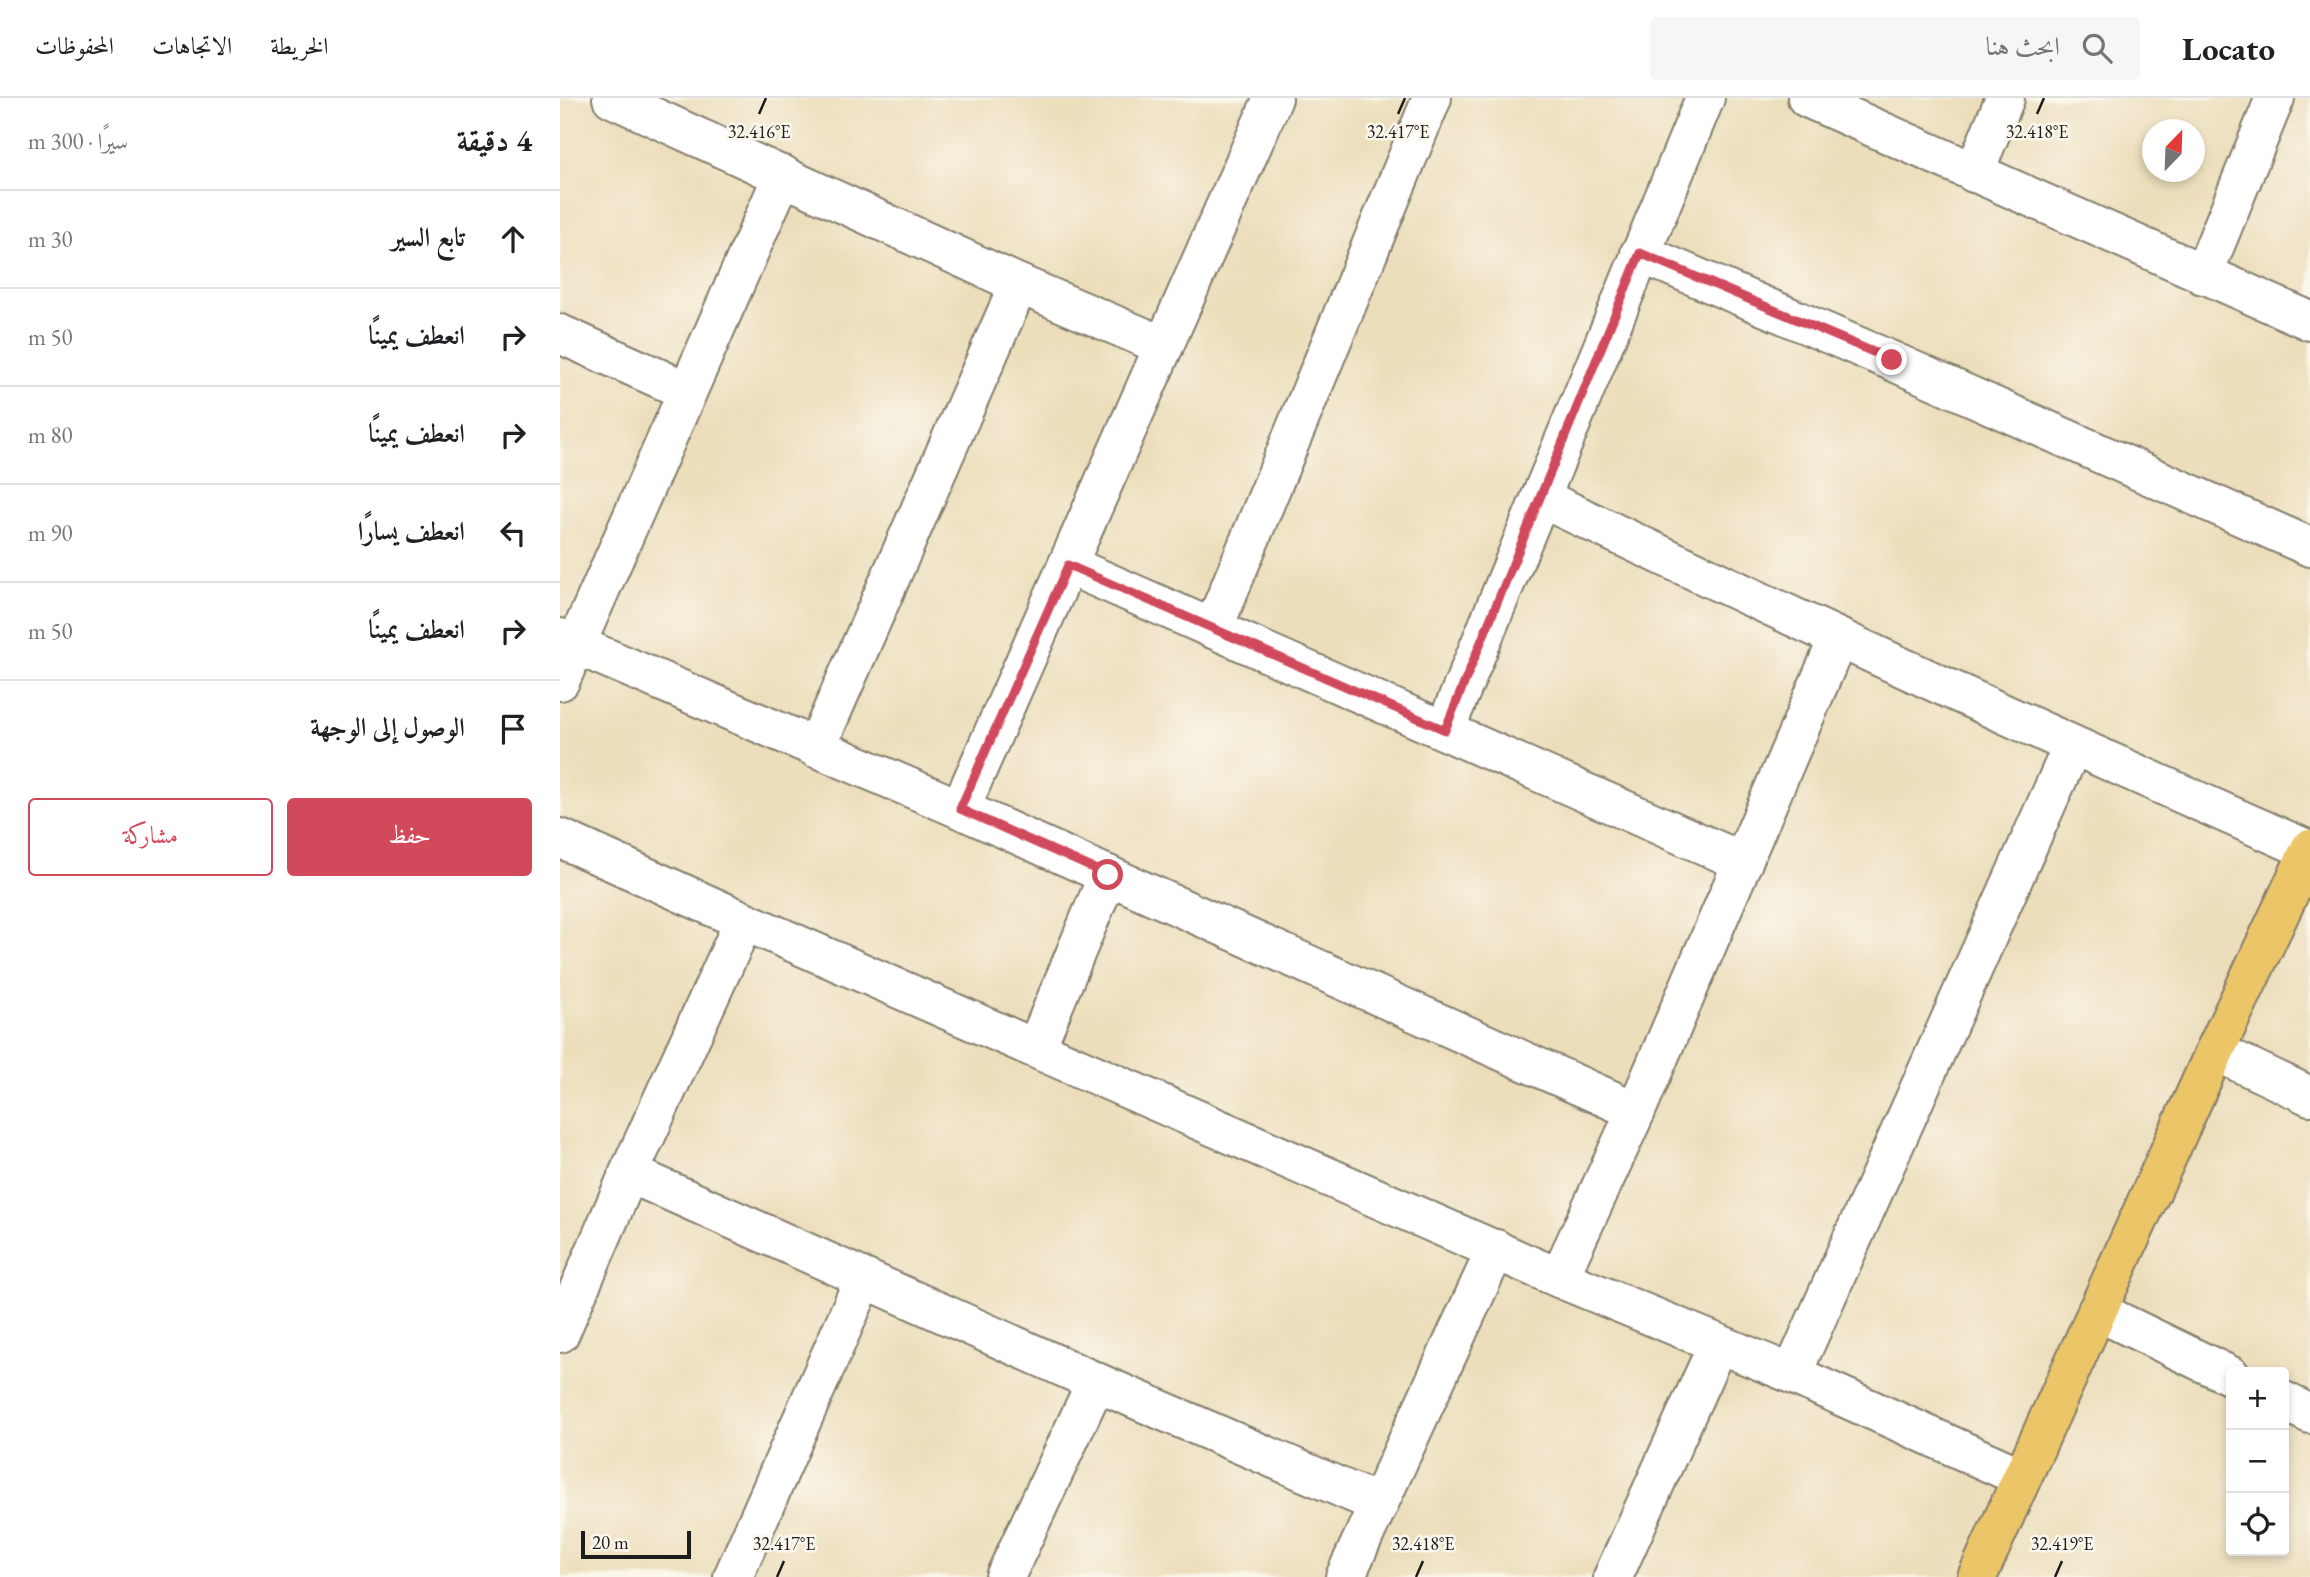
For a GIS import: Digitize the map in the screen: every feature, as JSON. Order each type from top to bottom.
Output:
[{"type":"highway","points":[[1977,1577],[2215,1051],[2310,849]]},
{"type":"street","points":[[612,98],[1020,284],[1164,346]]},
{"type":"street","points":[[960,809],[1273,98]]},
{"type":"street","points":[[1213,629],[1432,98]]},
{"type":"street","points":[[1445,730],[1705,98]]},
{"type":"street","points":[[1807,98],[2310,321]]},
{"type":"street","points":[[1974,173],[2005,98]]},
{"type":"street","points":[[2203,275],[2275,98]]},
{"type":"street","points":[[560,681],[568,641],[687,391],[783,175]]},
{"type":"street","points":[[1640,253],[1892,360],[2310,547]]},
{"type":"street","points":[[816,748],[1020,284]]},
{"type":"street","points":[[560,334],[687,391]]},
{"type":"street","points":[[1541,498],[2072,747],[2310,849]]},
{"type":"street","points":[[1068,565],[1743,862]]},
{"type":"street","points":[[1559,1278],[1636,1111],[1838,639]]},
{"type":"street","points":[[568,641],[960,809],[1636,1111]]},
{"type":"street","points":[[1792,1374],[2072,747]]},
{"type":"street","points":[[560,838],[1559,1278],[1792,1374],[2021,1477]]},
{"type":"street","points":[[1035,1048],[1108,875]]},
{"type":"street","points":[[560,1333],[629,1173],[744,921]]},
{"type":"street","points":[[2215,1051],[2310,1096]]},
{"type":"street","points":[[629,1173],[1096,1382],[1379,1504]]},
{"type":"street","points":[[1345,1577],[1496,1249]]},
{"type":"street","points":[[733,1577],[864,1279]]},
{"type":"street","points":[[2097,1311],[2226,1374]]},
{"type":"street","points":[[1613,1577],[1718,1344]]},
{"type":"street","points":[[1005,1577],[1096,1382]]},
{"type":"street","points":[[2289,1404],[2310,1414]]},
{"type":"route","points":[[1108,875],[960,809],[1068,565],[1445,730],[1640,253],[1892,360]]}]
